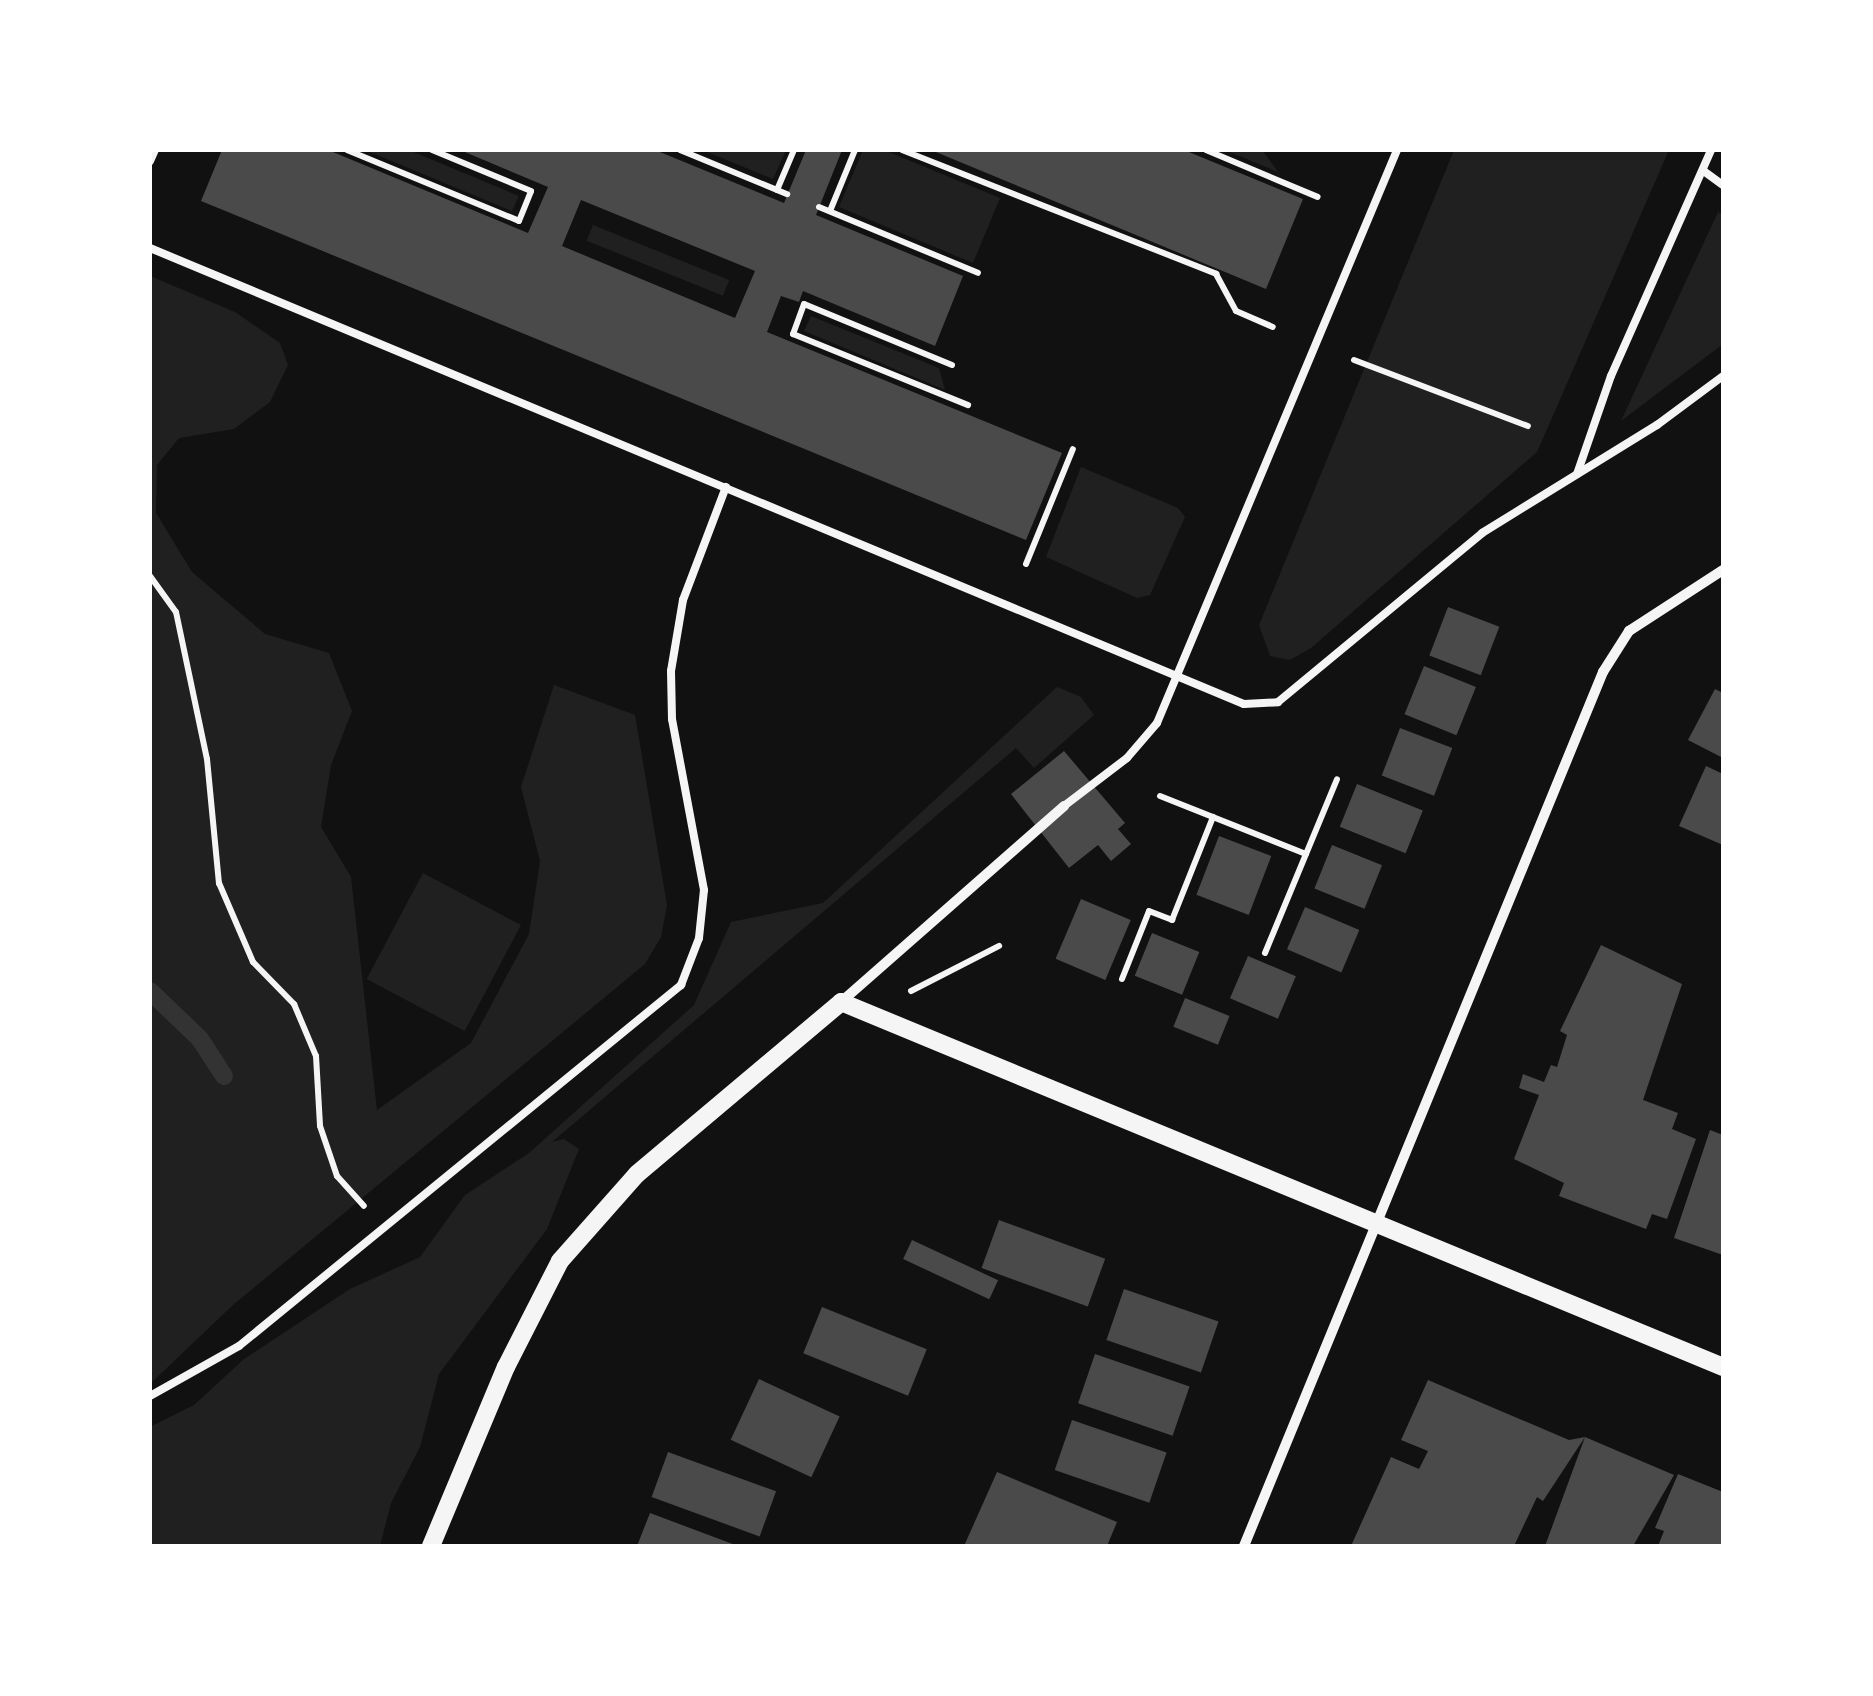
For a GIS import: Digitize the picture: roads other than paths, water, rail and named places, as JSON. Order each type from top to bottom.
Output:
[{"type":"street","points":[[1244,1546],[1603,672],[1629,631],[1723,570]]},
{"type":"street","points":[[431,1546],[506,1367],[560,1262],[637,1174],[1064,806]]},
{"type":"street","points":[[841,1002],[1723,1367]]},
{"type":"lane","points":[[150,161],[155,150]]},
{"type":"lane","points":[[1064,806],[1128,758],[1157,723],[1396,150]]},
{"type":"lane","points":[[1577,474],[1611,376],[1712,150]]},
{"type":"lane","points":[[1705,172],[1723,185]]},
{"type":"lane","points":[[150,248],[1244,704],[1278,702],[1482,534],[1723,376]]},
{"type":"lane","points":[[150,1396],[254,1335],[681,985],[699,938],[704,890],[672,720],[671,671],[683,600],[726,487]]},
{"type":"waterway","points":[[150,991],[200,1039],[224,1076]]}]
